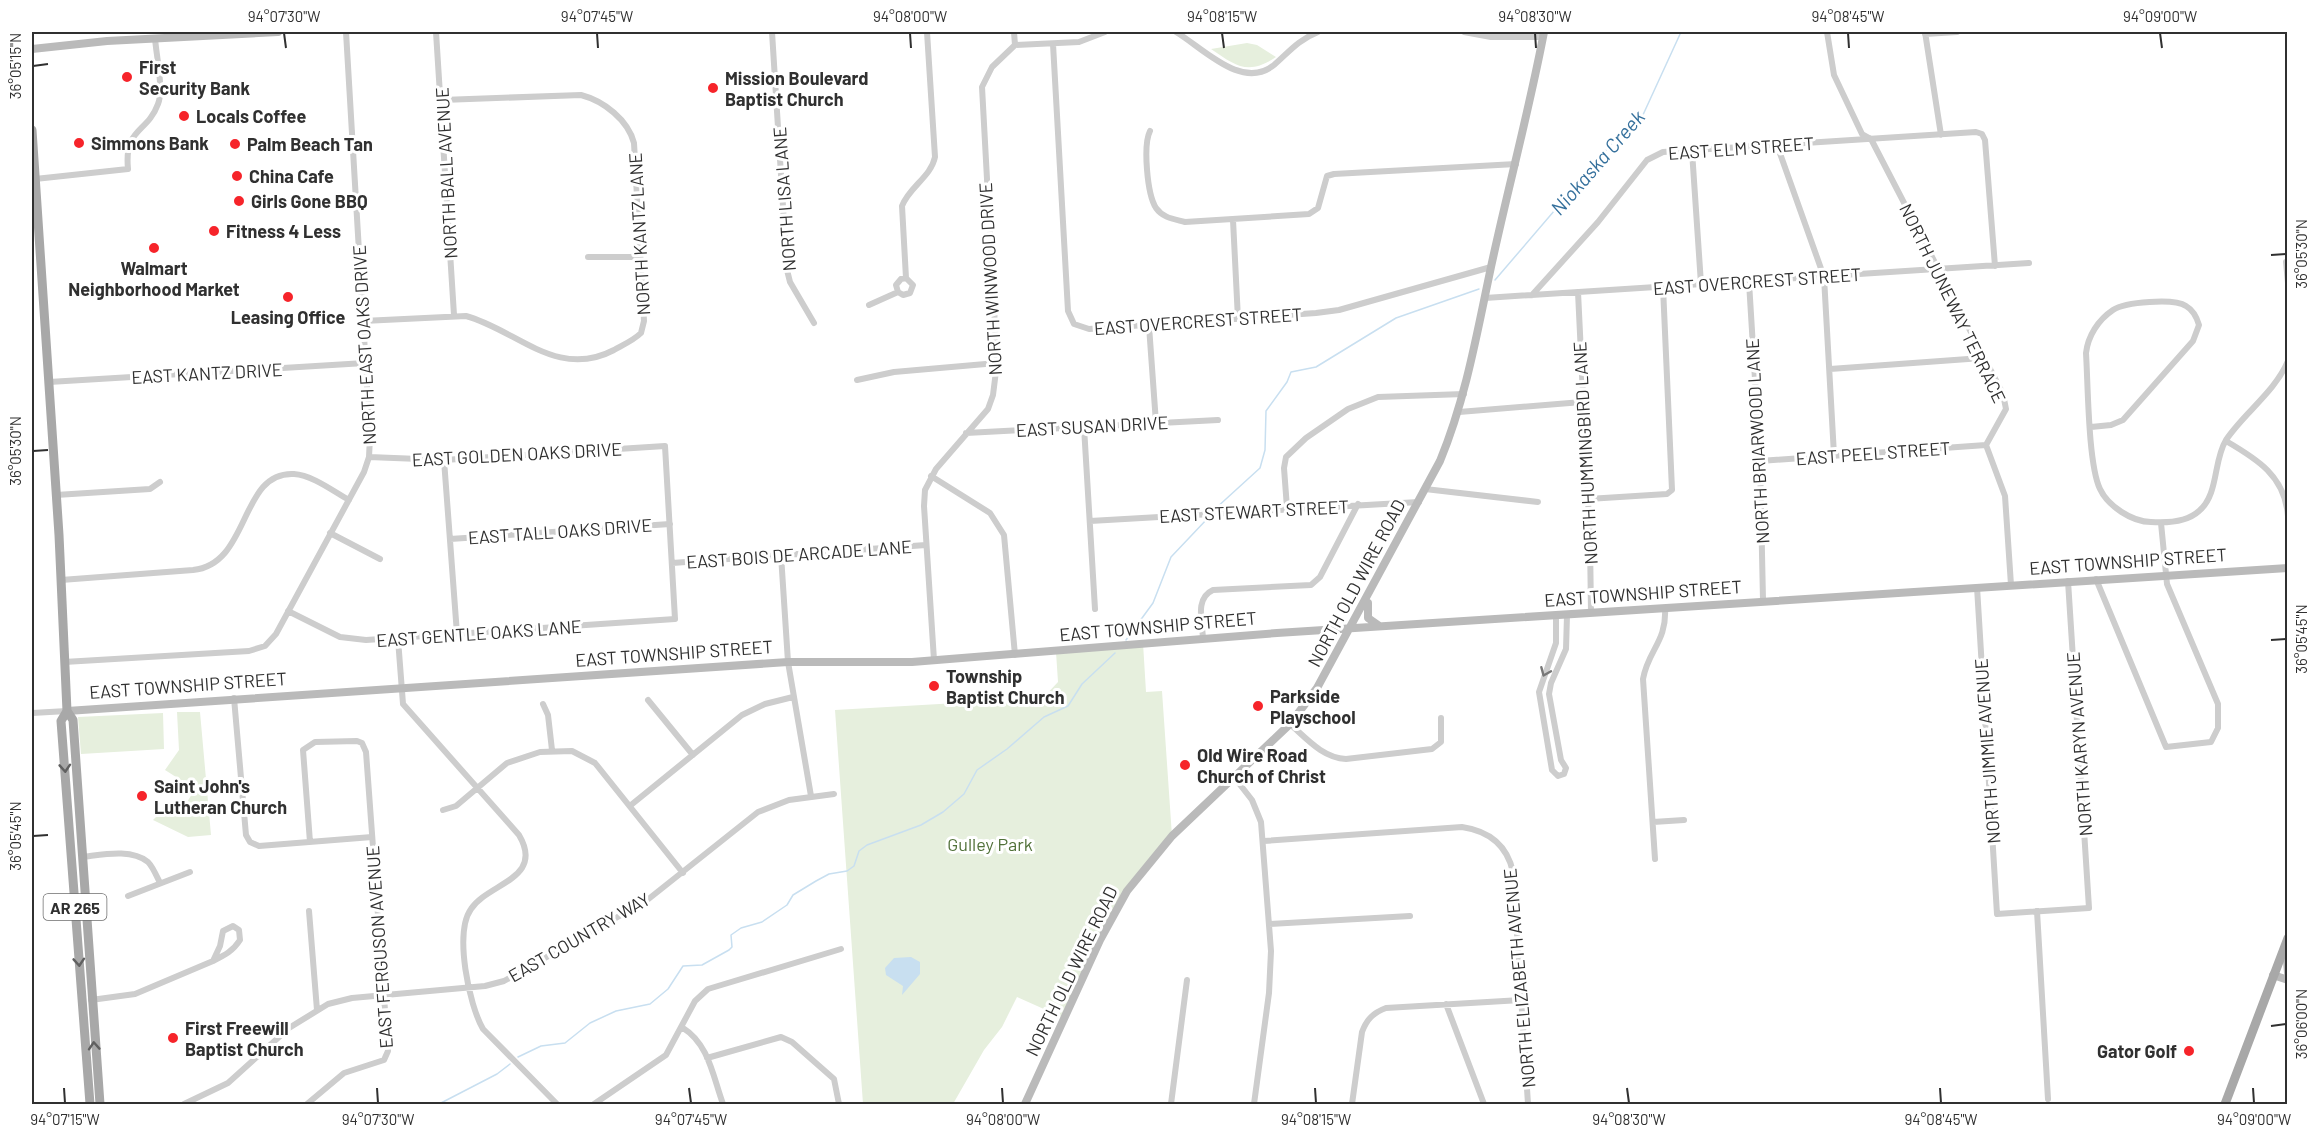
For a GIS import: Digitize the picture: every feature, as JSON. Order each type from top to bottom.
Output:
[{"type":"main road","name":"AR 265","points":[[32,130],[56,495],[67,711],[73,720],[100,1104]]},
{"type":"main road","name":"AR 265","points":[[67,711],[61,721],[90,1104]]},
{"type":"main road","points":[[2225,1104],[2287,941]]},
{"type":"street","points":[[32,49],[155,38],[278,32]]},
{"type":"street","name":"NORTH EAST OAKS DRIVE","points":[[64,662],[249,651],[265,646],[288,611],[349,500],[369,457],[346,32]]},
{"type":"street","name":"NORTH BALL AVENUE","points":[[436,32],[454,315]]},
{"type":"street","name":"NORTH LISA LANE","points":[[772,32],[787,270],[790,282],[814,323]]},
{"type":"street","points":[[869,306],[898,292],[905,295],[912,291],[912,283],[906,278],[902,206],[907,195],[930,170],[935,157],[927,32]]},
{"type":"street","points":[[1014,32],[1015,45],[1088,40],[1105,32]]},
{"type":"street","points":[[1180,32],[1229,68],[1246,74],[1261,72],[1274,65],[1303,34],[1318,32]]},
{"type":"street","points":[[1464,32],[1491,37],[1543,34]]},
{"type":"street","name":"NORTH JUNEWAY TERRACE","points":[[1827,32],[1834,75],[1862,135],[1871,139],[1982,358],[2003,394],[2006,409],[1986,445]]},
{"type":"street","points":[[1941,135],[1925,32],[1957,32]]},
{"type":"street","name":"NORTH OLD WIRE ROAD","points":[[1024,1104],[1100,940],[1127,891],[1172,836],[1290,724],[1320,683],[1425,489],[1459,412],[1464,394],[1543,34]]},
{"type":"street","points":[[35,179],[128,169],[128,143],[156,109],[160,99],[155,38]]},
{"type":"street","name":"EAST OVERCREST STREET","points":[[1053,44],[1070,318],[1074,324],[1089,329],[1149,326],[1339,310],[1491,267]]},
{"type":"street","name":"NORTH WINWOOD DRIVE","points":[[934,660],[924,498],[931,476],[988,409],[993,395],[997,363],[982,87],[986,75],[1015,45]]},
{"type":"street","name":"NORTH KANTZ LANE","points":[[442,100],[581,95],[594,99],[624,123],[632,136],[643,327],[638,337],[600,357],[581,360],[545,353],[479,319],[454,315]]},
{"type":"street","points":[[1150,131],[1146,140],[1150,195],[1157,209],[1168,218],[1185,222],[1309,214],[1318,208],[1327,176],[1334,174],[1516,164]]},
{"type":"street","name":"EAST ELM STREET","points":[[1532,295],[1598,222],[1647,160],[1663,152],[1976,132],[1984,137],[1995,266]]},
{"type":"street","points":[[1777,145],[1824,277],[1834,455]]},
{"type":"street","points":[[1692,151],[1701,284]]},
{"type":"street","points":[[1233,220],[1238,319]]},
{"type":"street","points":[[588,257],[640,257]]},
{"type":"street","points":[[2286,262],[2288,284]]},
{"type":"street","name":"EAST OVERCREST STREET","points":[[1485,298],[2029,264]]},
{"type":"street","points":[[898,292],[897,282],[906,278]]},
{"type":"street","name":"NORTH BRIARWOOD LANE","points":[[1749,282],[1760,461],[1763,600]]},
{"type":"street","points":[[1588,499],[1667,494],[1672,490],[1663,286]]},
{"type":"street","name":"NORTH HUMMINGBIRD LANE","points":[[1578,292],[1591,613]]},
{"type":"street","points":[[2091,427],[2111,425],[2123,420],[2197,336],[2199,325],[2195,315],[2186,306],[2173,302],[2125,305],[2106,315],[2091,334],[2086,353],[2091,427],[2095,471],[2100,489],[2110,502],[2142,522],[2161,523],[2182,520],[2198,512],[2207,501],[2219,454],[2226,441],[2280,377],[2288,361]]},
{"type":"street","points":[[363,321],[454,315]]},
{"type":"street","points":[[1149,326],[1156,423]]},
{"type":"street","points":[[1830,369],[1982,358]]},
{"type":"street","name":"EAST KANTZ DRIVE","points":[[49,382],[365,363]]},
{"type":"street","points":[[857,380],[894,372],[997,363]]},
{"type":"street","points":[[1287,508],[1284,468],[1287,457],[1306,438],[1348,409],[1378,398],[1464,394]]},
{"type":"street","points":[[1459,412],[1582,402]]},
{"type":"street","name":"EAST SUSAN DRIVE","points":[[966,433],[1218,420]]},
{"type":"street","points":[[1084,427],[1095,609]]},
{"type":"street","points":[[2226,441],[2259,460],[2273,474],[2283,491],[2288,516]]},
{"type":"street","points":[[1986,445],[2005,496],[2011,585]]},
{"type":"street","name":"EAST PEEL STREET","points":[[1760,461],[1986,445]]},
{"type":"street","name":"EAST GOLDEN OAKS DRIVE","points":[[369,457],[444,460],[665,446],[669,524]]},
{"type":"street","points":[[444,460],[457,634]]},
{"type":"street","points":[[61,580],[192,570],[213,566],[226,553],[260,490],[280,475],[295,474],[310,478],[349,500]]},
{"type":"street","points":[[931,476],[990,513],[1004,535],[1015,655]]},
{"type":"street","points":[[56,495],[150,489],[160,482]]},
{"type":"street","points":[[1425,489],[1538,502]]},
{"type":"street","name":"EAST STEWART STREET","points":[[1090,521],[1419,501]]},
{"type":"street","points":[[1203,638],[1202,604],[1207,593],[1214,590],[1311,585],[1320,577],[1358,504]]},
{"type":"street","points":[[2096,579],[2166,747],[2211,742],[2217,733],[2219,708],[2164,575],[2161,523]]},
{"type":"street","points":[[669,524],[672,563]]},
{"type":"street","name":"EAST TALL OAKS DRIVE","points":[[450,539],[669,524]]},
{"type":"street","points":[[330,533],[380,559]]},
{"type":"street","name":"EAST BOIS DE ARCADE LANE","points":[[672,563],[926,545]]},
{"type":"street","points":[[781,555],[788,662],[811,796]]},
{"type":"street","name":"EAST GENTLE OAKS LANE","points":[[288,611],[340,637],[354,640],[398,639],[675,619],[672,563]]},
{"type":"street","name":"EAST TOWNSHIP STREET","points":[[32,713],[788,662],[874,663],[1015,655],[1203,638],[1556,616],[1763,600],[2288,568]]},
{"type":"street","name":"NORTH KARYN AVENUE","points":[[2037,911],[2089,908],[2068,581]]},
{"type":"street","name":"NORTH JIMMIE AVENUE","points":[[1977,587],[1997,914],[2037,911]]},
{"type":"street","points":[[1369,596],[1366,610],[1368,618],[1372,624],[1384,627]]},
{"type":"street","points":[[1655,859],[1643,679],[1647,665],[1665,629],[1665,608]]},
{"type":"street","points":[[1556,616],[1556,643],[1542,678],[1539,697],[1551,770],[1558,776],[1564,774],[1566,768],[1561,760],[1549,694],[1551,683],[1566,649],[1567,615]]},
{"type":"street","points":[[398,639],[401,699],[406,708],[519,835],[526,851],[523,864],[515,877],[480,900],[468,915],[464,934],[468,987],[476,1018],[483,1029],[557,1104]]},
{"type":"street","points":[[631,805],[753,708],[793,697]]},
{"type":"street","points":[[234,698],[247,839],[259,846],[372,837]]},
{"type":"street","points":[[648,700],[693,755]]},
{"type":"street","points":[[543,704],[548,715],[552,750]]},
{"type":"street","points":[[1290,724],[1323,752],[1338,759],[1346,759],[1432,749],[1441,742],[1442,718]]},
{"type":"street","name":"EAST FERGUSON AVENUE","points":[[307,1104],[344,1073],[378,1063],[387,1056],[366,752],[362,743],[352,740],[315,742],[306,746],[303,755],[310,842]]},
{"type":"street","points":[[443,810],[456,806],[507,763],[529,754],[552,750],[572,752],[589,759],[631,805],[683,873]]},
{"type":"street","points":[[1234,777],[1256,807],[1264,841],[1270,985],[1254,1104]]},
{"type":"street","name":"EAST COUNTRY WAY","points":[[184,1104],[193,1103],[218,1090],[240,1074],[289,1028],[317,1010],[352,998],[468,987],[504,981],[625,914],[683,873],[758,812],[780,802],[834,794]]},
{"type":"street","points":[[1653,822],[1684,820]]},
{"type":"street","name":"NORTH ELIZABETH AVENUE","points":[[1264,841],[1462,827],[1489,835],[1507,854],[1513,872],[1528,1104]]},
{"type":"street","points":[[81,857],[136,856],[149,863],[160,883]]},
{"type":"street","points":[[128,896],[190,872]]},
{"type":"street","points":[[309,911],[317,1010]]},
{"type":"street","points":[[2037,911],[2048,1099]]},
{"type":"street","points":[[1269,924],[1410,916]]},
{"type":"street","points":[[91,1000],[135,994],[213,961],[233,951],[240,940],[239,930],[233,926],[223,931],[220,946],[213,961]]},
{"type":"street","points":[[2287,941],[2288,973]]},
{"type":"street","points":[[594,1104],[666,1055],[683,1028],[695,1001],[708,989],[841,950]]},
{"type":"street","points":[[2273,975],[2288,980]]},
{"type":"street","points":[[1171,1104],[1187,980]]},
{"type":"street","points":[[1352,1104],[1362,1032],[1366,1022],[1376,1012],[1386,1008],[1521,1000]]},
{"type":"street","points":[[1446,1004],[1484,1104]]},
{"type":"street","points":[[683,1028],[696,1036],[707,1058],[723,1104]]},
{"type":"street","points":[[707,1058],[781,1037],[792,1042],[834,1079],[839,1104]]},
{"type":"green space","points":[[1247,43],[1257,45],[1276,57],[1266,63],[1250,67],[1235,64],[1211,49]]},
{"type":"green space","name":"Gulley Park","points":[[1143,643],[1146,692],[1162,691],[1172,836],[1127,891],[1064,1018],[1017,997],[1002,1027],[984,1050],[953,1104],[863,1104],[835,710],[1043,698],[1058,682],[1056,652]]},
{"type":"green space","points":[[177,712],[200,712],[211,835],[188,837],[153,820],[170,803],[181,812],[195,789],[165,770],[179,750]]},
{"type":"green space","points":[[163,713],[164,749],[81,754],[78,717]]},
{"type":"water","points":[[911,957],[920,962],[920,974],[902,995],[903,986],[886,975],[885,968],[894,958]]},
{"type":"waterway","name":"Niokaska Creek","points":[[1495,280],[1626,127],[1642,117],[1681,32]]},
{"type":"waterway","name":"Niokaska Creek","points":[[1215,509],[1260,468],[1265,450],[1266,411],[1287,382],[1291,372],[1316,367],[1396,318],[1479,289]]},
{"type":"waterway","name":"Niokaska Creek","points":[[1126,640],[1153,603],[1171,557],[1208,518]]},
{"type":"waterway","name":"Niokaska Creek","points":[[518,1057],[541,1046],[565,1043],[590,1023],[616,1011],[650,1004],[668,989],[683,966],[702,965],[729,950],[732,947],[731,935],[741,928],[762,922],[787,905],[793,895],[816,881],[829,874],[847,871],[854,866],[859,851],[867,845],[921,825],[943,812],[964,794],[977,770],[1007,749],[1044,717],[1068,706],[1082,684],[1115,653]]},
{"type":"waterway","name":"Niokaska Creek","points":[[439,1104],[497,1074],[510,1064]]},
{"type":"place","name":"First Security Bank","points":[[127,77]]},
{"type":"place","name":"Mission Boulevard Baptist Church","points":[[713,88]]},
{"type":"place","name":"Locals Coffee","points":[[184,116]]},
{"type":"place","name":"Simmons Bank","points":[[79,143]]},
{"type":"place","name":"Palm Beach Tan","points":[[235,144]]},
{"type":"place","name":"China Cafe","points":[[237,176]]},
{"type":"place","name":"Girls Gone BBQ","points":[[239,201]]},
{"type":"place","name":"Fitness 4 Less","points":[[214,231]]},
{"type":"place","name":"Walmart Neighborhood Market","points":[[154,248]]},
{"type":"place","name":"Leasing Office","points":[[288,297]]},
{"type":"place","name":"Township Baptist Church","points":[[934,686]]},
{"type":"place","name":"Parkside Playschool","points":[[1258,706]]},
{"type":"place","name":"Old Wire Road Church of Christ","points":[[1185,765]]},
{"type":"place","name":"Saint John's Lutheran Church","points":[[142,796]]},
{"type":"place","name":"First Freewill Baptist Church","points":[[173,1038]]},
{"type":"place","name":"Gator Golf","points":[[2189,1051]]}]
